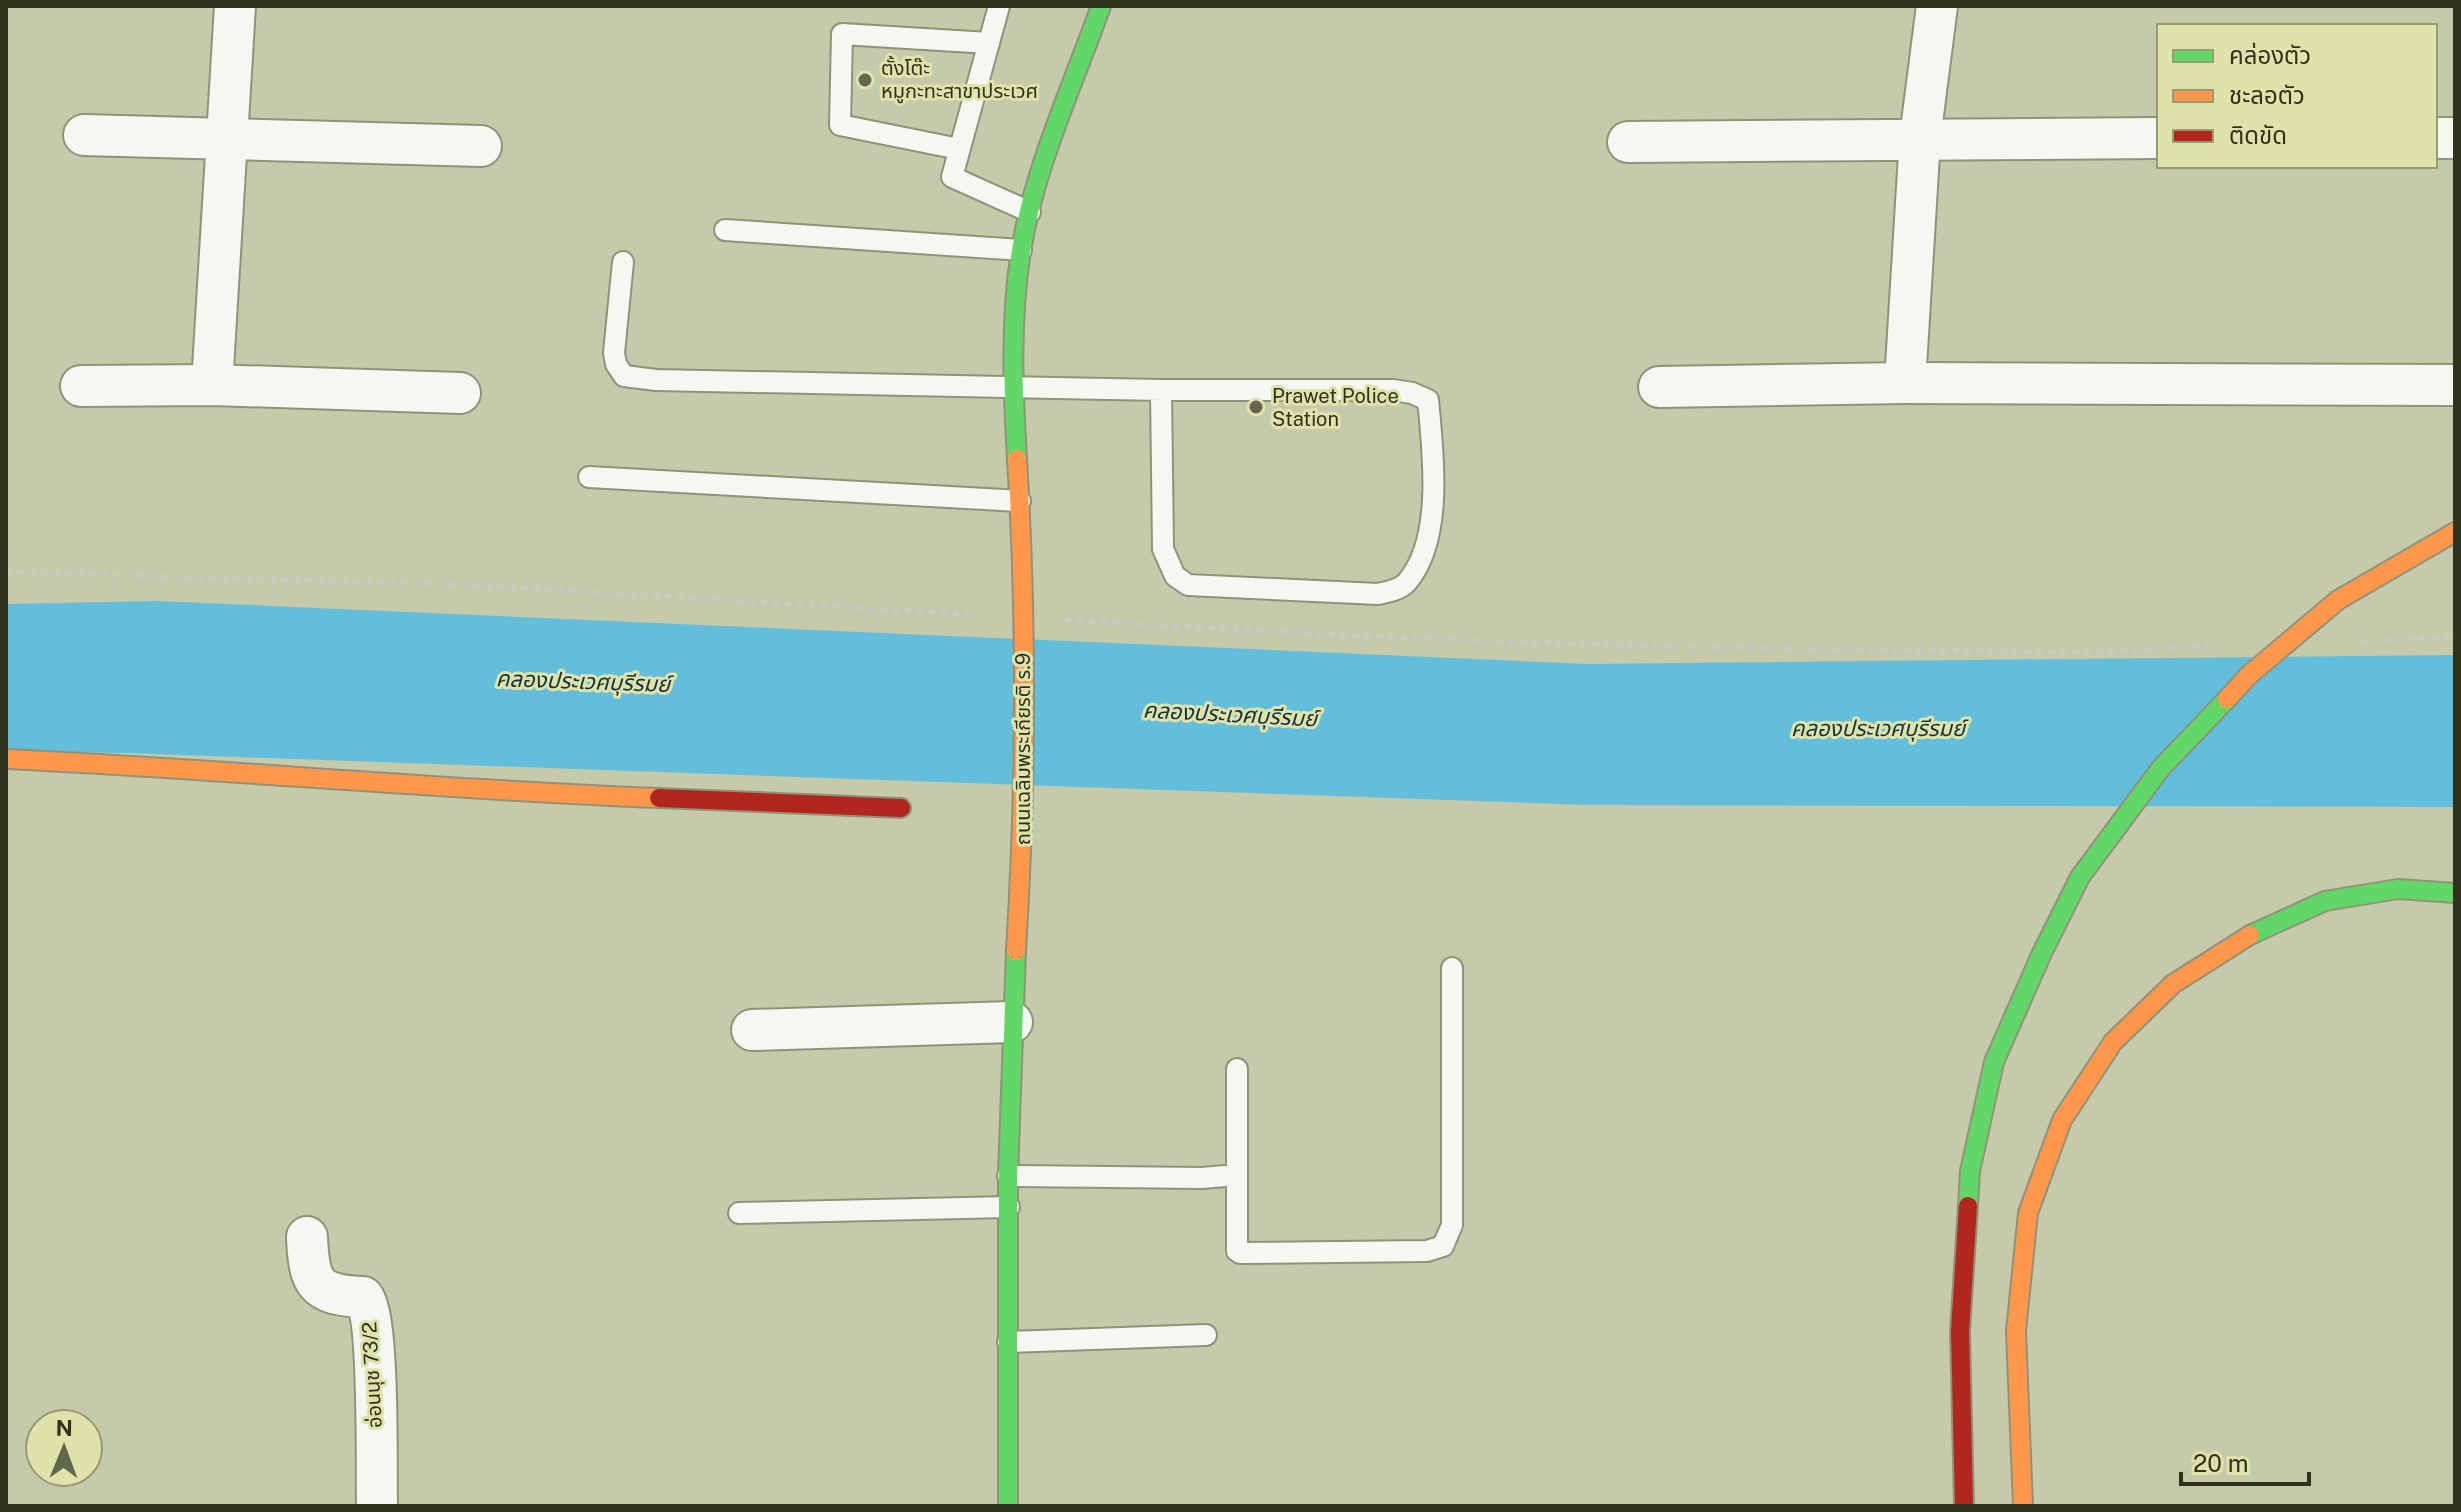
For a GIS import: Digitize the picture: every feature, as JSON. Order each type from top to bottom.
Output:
[{"type":"main road","name":"ถนนเฉลิมพระเกียรติ ร.9","points":[[1008,1506],[1008,1176],[1012,1022],[1022,851],[1024,574],[1013,387],[1015,305],[1021,250],[1035,189],[1101,6]]},
{"type":"main road","points":[[1964,1506],[1960,1331],[1970,1171],[1994,1062],[2042,953],[2080,877],[2161,768],[2249,675],[2338,600],[2455,532]]},
{"type":"main road","points":[[6,759],[138,765],[546,794],[901,808]]},
{"type":"main road","points":[[2023,1506],[2016,1331],[2028,1213],[2062,1120],[2113,1042],[2173,984],[2242,938],[2325,901],[2398,889],[2455,893]]},
{"type":"street","points":[[212,385],[235,6]]},
{"type":"street","points":[[1905,383],[1920,138],[1937,6]]},
{"type":"street","points":[[84,135],[481,146]]},
{"type":"street","points":[[1628,142],[2157,138]]},
{"type":"street","points":[[1659,387],[1905,383],[2455,385]]},
{"type":"street","points":[[81,386],[212,385],[460,393]]},
{"type":"street","points":[[752,1030],[1012,1022]]},
{"type":"street","name":"อ่อนนุช 73/2","points":[[307,1237],[310,1271],[325,1292],[336,1296],[363,1297],[368,1303],[372,1338],[377,1506]]},
{"type":"lane","points":[[999,6],[952,177],[1030,212]]},
{"type":"lane","points":[[959,149],[840,125],[842,34],[989,43]]},
{"type":"lane","points":[[725,230],[1021,250]]},
{"type":"lane","points":[[623,262],[614,353],[616,364],[624,376],[656,380],[1161,390],[1393,390],[1412,393],[1428,400],[1433,448],[1431,528],[1419,561],[1406,584],[1378,594],[1188,585],[1175,576],[1163,549],[1161,390]]},
{"type":"lane","points":[[589,477],[1020,501]]},
{"type":"lane","points":[[1237,1069],[1237,1251],[1427,1251],[1443,1246],[1452,1225],[1452,968]]},
{"type":"lane","points":[[1008,1176],[1202,1178],[1237,1175]]},
{"type":"lane","points":[[739,1213],[1009,1207]]},
{"type":"lane","points":[[1008,1342],[1206,1335]]},
{"type":"water","name":"คลองประเวศบุรีรมย์","points":[[157,601],[1587,664],[2455,655],[2455,807],[1586,805],[6,751],[6,604]]},
{"type":"traffic: fast","points":[[1017,459],[1014,329],[1021,251],[1035,189],[1055,127],[1101,6]]},
{"type":"traffic: fast","points":[[1968,1206],[1970,1171],[1994,1062],[2042,953],[2080,877],[2161,768],[2227,699]]},
{"type":"traffic: fast","points":[[2250,935],[2325,901],[2398,889],[2455,893]]},
{"type":"traffic: fast","points":[[1008,1506],[1008,1176],[1016,951]]},
{"type":"traffic: slow","points":[[1016,951],[1024,705],[1017,459]]},
{"type":"traffic: slow","points":[[2227,699],[2249,675],[2338,600],[2455,532]]},
{"type":"traffic: slow","points":[[6,759],[659,798]]},
{"type":"traffic: slow","points":[[2023,1506],[2016,1331],[2028,1213],[2062,1120],[2113,1042],[2173,984],[2250,935]]},
{"type":"traffic: jam","points":[[659,798],[901,808]]},
{"type":"traffic: jam","points":[[1964,1506],[1960,1331],[1968,1206]]},
{"type":"place","name":"ตั้งโต๊ะ หมูกะทะสาขาประเวศ","points":[[865,80]]},
{"type":"place","name":"Prawet Police Station","points":[[1256,407]]}]
